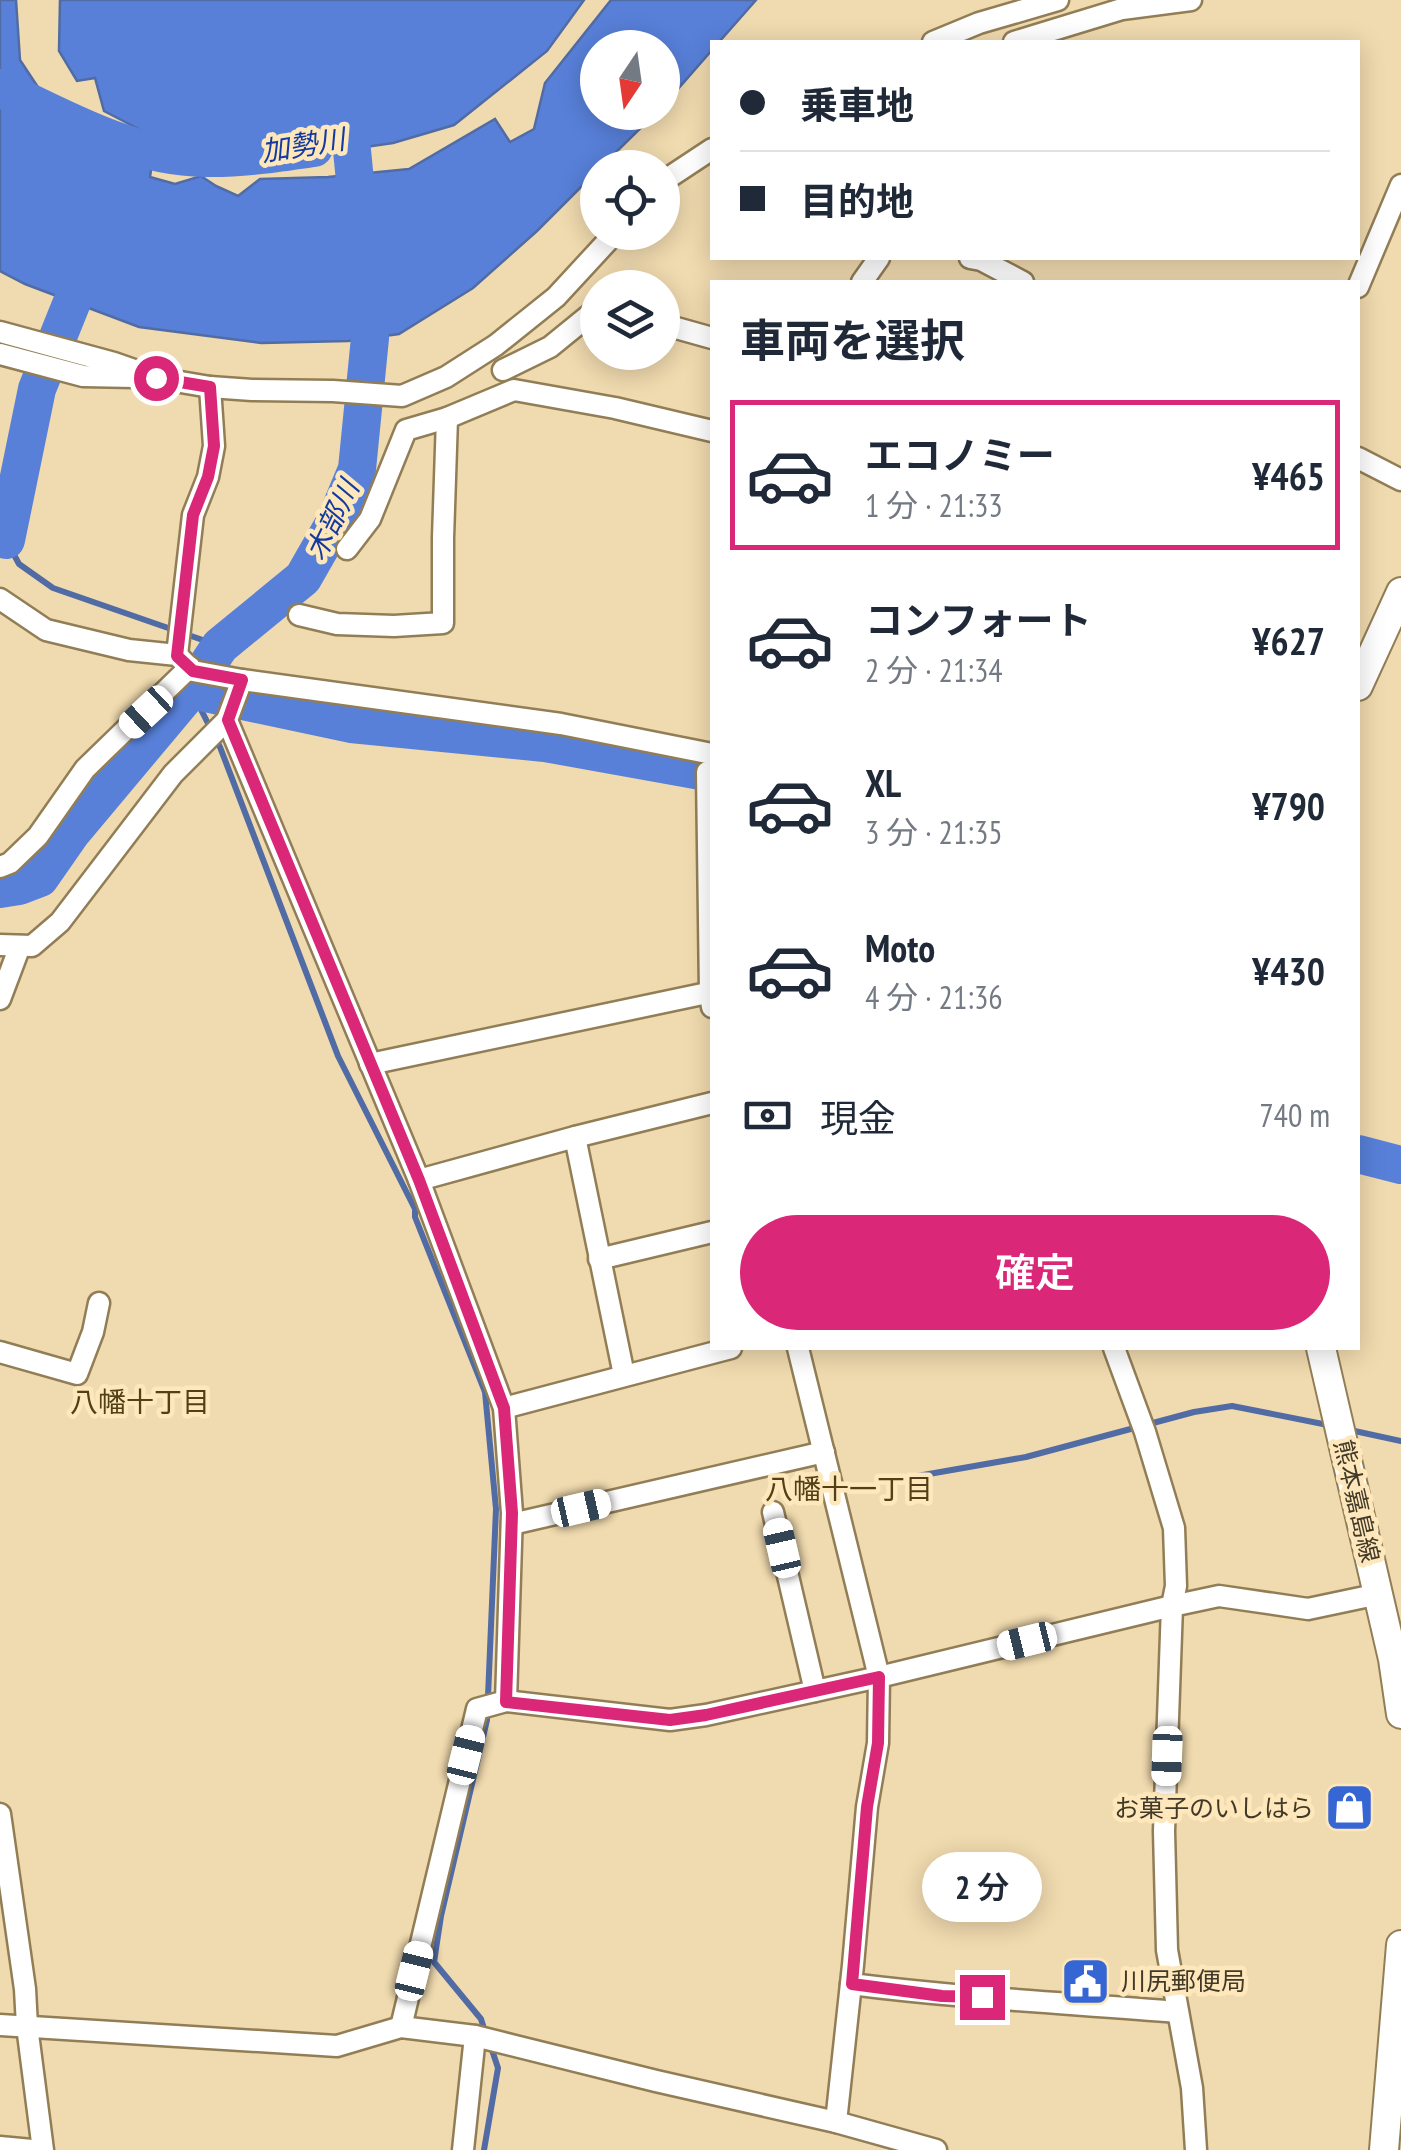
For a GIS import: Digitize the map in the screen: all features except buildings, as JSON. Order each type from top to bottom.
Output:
[{"type":"main road","points":[[1360,682],[1401,592]]},
{"type":"main road","name":"熊本嘉島線","points":[[1322,1350],[1397,1658],[1401,1714]]},
{"type":"main road","points":[[1384,2150],[1401,1945]]},
{"type":"street","points":[[938,40],[979,23],[1058,0]]},
{"type":"street","points":[[1019,40],[1122,8],[1191,0]]},
{"type":"street","points":[[680,170],[710,150]]},
{"type":"street","points":[[1360,283],[1401,186]]},
{"type":"street","points":[[0,354],[82,376],[402,396],[446,377],[496,346],[556,297],[599,250]]},
{"type":"street","points":[[981,260],[1019,280]]},
{"type":"street","points":[[503,370],[550,347],[580,323]]},
{"type":"street","points":[[680,329],[710,337]]},
{"type":"street","points":[[0,332],[114,362],[156,378]]},
{"type":"street","points":[[0,866],[10,863],[38,836],[84,770],[187,665],[193,515],[208,477],[214,446],[210,387]]},
{"type":"street","points":[[347,549],[370,519],[406,430],[448,418],[514,390],[710,431]]},
{"type":"street","points":[[299,614],[338,624],[442,623],[448,418]]},
{"type":"street","points":[[1360,459],[1401,480]]},
{"type":"street","points":[[0,599],[46,630],[242,680],[561,724],[710,763]]},
{"type":"street","points":[[0,999],[10,945],[32,946],[60,922],[173,774],[228,720],[242,680]]},
{"type":"street","points":[[228,720],[419,1180],[504,1408],[512,1524],[506,1702]]},
{"type":"street","points":[[370,1064],[710,998]]},
{"type":"street","points":[[419,1180],[574,1136],[710,1103]]},
{"type":"street","points":[[574,1136],[624,1375]]},
{"type":"street","points":[[599,1259],[710,1232]]},
{"type":"street","points":[[0,1352],[77,1374],[94,1332],[98,1304]]},
{"type":"street","points":[[504,1408],[723,1350]]},
{"type":"street","points":[[798,1350],[879,1677],[878,1743],[867,1807],[836,2122]]},
{"type":"street","points":[[1115,1350],[1174,1528],[1176,1586],[1172,1606],[1164,1831],[1167,1950],[1192,2088],[1196,2150]]},
{"type":"street","points":[[512,1524],[824,1452]]},
{"type":"street","points":[[774,1512],[814,1691]]},
{"type":"street","points":[[401,2027],[476,1709],[506,1702],[670,1720],[879,1677],[1219,1596],[1308,1609],[1379,1594]]},
{"type":"street","points":[[0,1814],[43,2150]]},
{"type":"street","points":[[852,1984],[942,1996],[1178,2012]]},
{"type":"street","points":[[0,2025],[337,2046],[401,2027],[475,2036],[836,2122],[936,2150]]},
{"type":"street","points":[[462,2150],[475,2036]]},
{"type":"street","points":[[0,2148],[32,2150]]},
{"type":"water","points":[[0,0],[16,0],[20,60],[65,128],[102,152],[152,163],[150,177],[175,184],[201,176],[238,196],[260,179],[409,169],[495,119],[510,142],[534,129],[545,83],[580,39],[580,130],[639,130],[618,150],[580,150],[580,188],[473,288],[399,334],[348,341],[261,343],[139,327],[0,271]]},
{"type":"water","points":[[60,0],[584,0],[547,51],[454,125],[393,143],[289,158],[162,141],[104,111],[95,78],[77,81],[59,51]]},
{"type":"water","points":[[611,0],[756,0],[721,40],[710,40],[710,52],[680,87],[680,30],[587,30]]},
{"type":"waterway","name":"加勢川","points":[[0,88],[74,124],[151,151],[219,158],[314,148]]},
{"type":"waterway","name":"木部川","points":[[351,140],[359,222]]},
{"type":"waterway","name":"木部川","points":[[0,889],[40,878],[72,832],[191,690],[220,646],[303,578],[335,522],[357,469],[370,338],[365,287]]},
{"type":"waterway","points":[[6,540],[37,389],[72,302]]},
{"type":"waterway","points":[[0,547],[6,540],[19,564],[53,588],[220,646]]},
{"type":"waterway","points":[[191,690],[220,747],[338,1056],[415,1209],[485,1392],[496,1509],[487,1720],[441,1916],[434,1962],[481,2019],[485,2032]]},
{"type":"waterway","points":[[191,690],[351,724],[545,743],[710,773]]},
{"type":"waterway","points":[[1360,1155],[1401,1165]]},
{"type":"waterway","points":[[889,1481],[1026,1457],[1194,1412],[1232,1406],[1333,1426]]},
{"type":"waterway","points":[[1350,1430],[1401,1441]]},
{"type":"waterway","points":[[484,2150],[498,2068],[490,2044]]},
{"type":"place","name":"お菓子のいしはら","points":[[1349,1808]]},
{"type":"place","name":"川尻郵便局","points":[[1086,1981]]},
{"type":"district","name":"八幡十丁目","points":[[140,1402]]},
{"type":"district","name":"八幡十一丁目","points":[[849,1489]]},
{"type":"route","points":[[156,378],[210,387],[214,446],[208,477],[193,515],[177,656],[193,671],[242,680],[228,720],[419,1180],[504,1408],[512,1513],[506,1702],[670,1720],[879,1677],[878,1743],[867,1807],[852,1984],[982,1997]]}]
